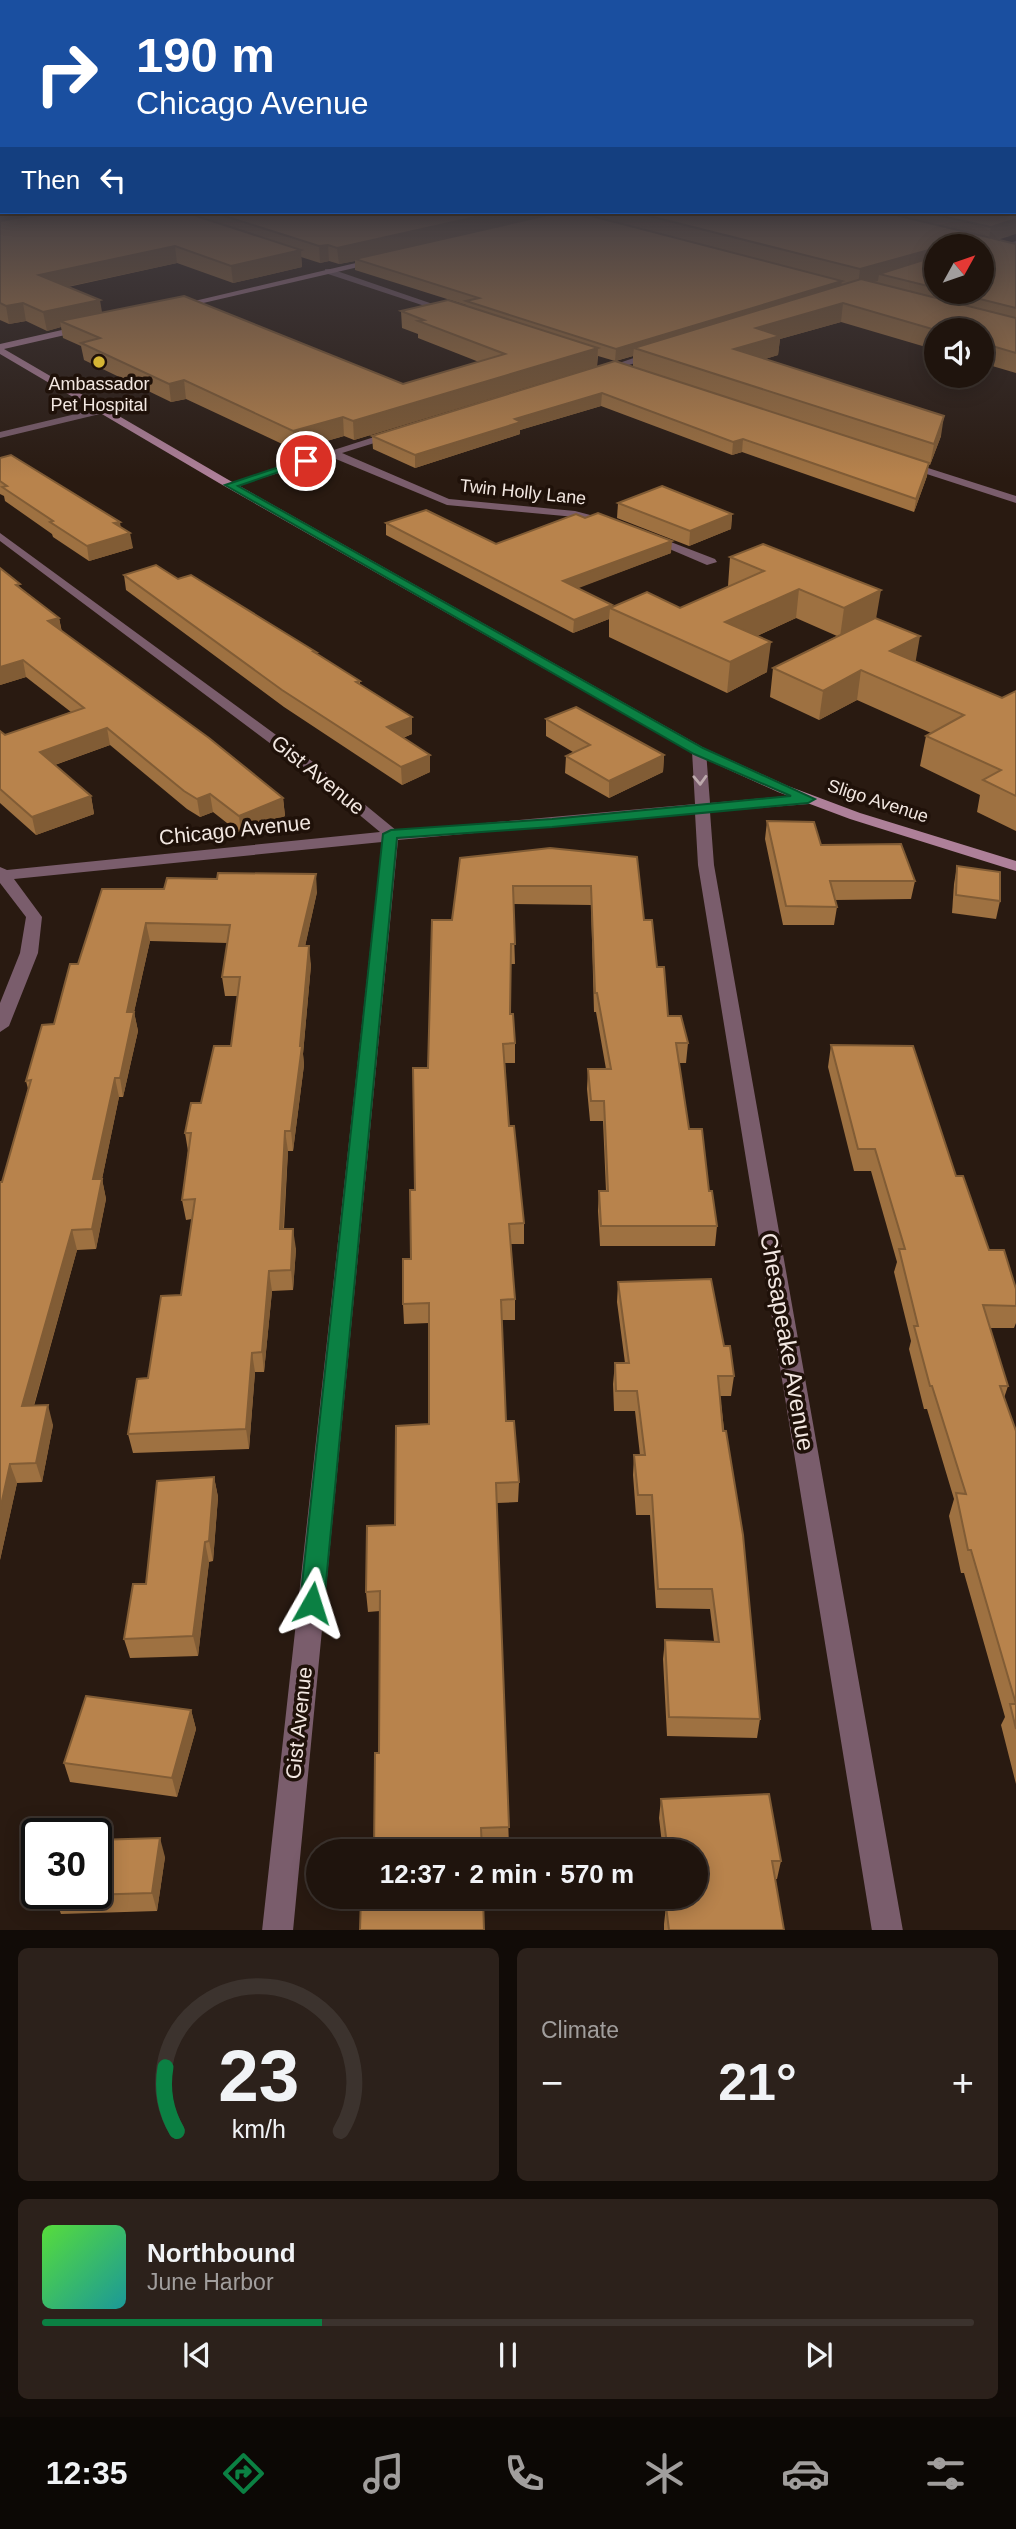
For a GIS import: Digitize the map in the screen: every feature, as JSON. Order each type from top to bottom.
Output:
[{"type":"street","points":[[158,310],[210,298]]},
{"type":"street","points":[[409,298],[466,317]]},
{"type":"street","points":[[0,349],[95,325]]},
{"type":"street","name":"Sligo Avenue","points":[[0,349],[229,485],[699,751],[808,799],[1016,866]]},
{"type":"street","points":[[593,373],[664,351]]},
{"type":"street","points":[[593,359],[636,374]]},
{"type":"street","points":[[0,435],[101,411]]},
{"type":"street","points":[[229,485],[410,429]]},
{"type":"street","name":"Twin Holly Lane","points":[[332,453],[447,502],[575,514],[625,527]]},
{"type":"street","points":[[898,461],[1016,500]]},
{"type":"street","points":[[637,532],[711,562]]},
{"type":"street","name":"Gist Avenue","points":[[0,536],[308,765],[391,834],[277,1930]]},
{"type":"street","name":"Chesapeake Avenue","points":[[699,751],[701,808],[711,892],[888,1930]]},
{"type":"street","name":"Chicago Avenue","points":[[1,875],[391,834],[552,823],[808,799]]},
{"type":"street","points":[[0,1026],[29,953],[34,917],[1,875]]},
{"type":"building","points":[[0,298],[100,300],[43,312],[23,303],[6,306],[0,303]]},
{"type":"building","points":[[174,298],[189,298],[403,384],[505,354],[418,321],[424,320],[401,311],[448,300],[598,348],[353,421],[343,417],[293,431],[184,380],[169,384],[81,343],[100,338],[60,321]]},
{"type":"building","points":[[479,298],[785,298],[616,349],[466,301]]},
{"type":"building","points":[[798,298],[924,298],[924,304],[960,304],[1016,318],[1016,353],[994,347],[994,318],[924,318],[924,327],[843,303],[756,328],[780,336],[734,349],[944,416],[934,444],[634,348]]},
{"type":"building","points":[[994,298],[1016,298],[1016,308],[994,302]]},
{"type":"building","points":[[615,361],[929,463],[916,499],[743,439],[733,442],[602,393],[515,419],[521,422],[415,455],[372,436]]},
{"type":"building","points":[[11,455],[120,522],[114,523],[130,533],[87,546],[50,522],[53,521],[2,487],[7,486],[0,481],[0,458]]},
{"type":"building","points":[[662,486],[732,514],[690,531],[618,503]]},
{"type":"building","points":[[426,510],[496,544],[576,514],[585,518],[598,513],[672,541],[563,581],[612,605],[574,620],[386,523]]},
{"type":"building","points":[[763,544],[881,590],[844,608],[799,589],[725,622],[771,642],[730,662],[610,608],[647,592],[680,608],[764,571],[730,557]]},
{"type":"building","points":[[156,565],[178,579],[191,575],[316,652],[360,681],[356,682],[412,717],[387,727],[430,755],[401,767],[282,690],[124,575]]},
{"type":"building","points":[[0,568],[20,584],[16,585],[59,618],[48,621],[209,738],[283,798],[239,816],[210,794],[197,799],[184,791],[107,728],[40,752],[91,796],[32,817],[0,789],[0,731],[5,735],[84,708],[23,660],[0,667]]},
{"type":"building","points":[[875,618],[920,636],[890,651],[1002,698],[1016,691],[1016,796],[983,780],[1001,770],[926,736],[964,715],[861,670],[823,691],[773,668]]},
{"type":"building","points":[[576,707],[664,755],[609,781],[566,756],[590,745],[546,719]]},
{"type":"building","points":[[767,821],[814,822],[821,845],[901,844],[915,881],[830,881],[837,907],[786,906]]},
{"type":"building","points":[[550,848],[637,857],[644,920],[652,920],[657,967],[664,967],[668,1016],[681,1016],[688,1043],[676,1043],[689,1129],[702,1129],[709,1191],[712,1191],[717,1226],[601,1226],[599,1191],[608,1191],[604,1101],[591,1101],[588,1069],[611,1069],[595,993],[591,886],[513,886],[515,944],[511,944],[510,1014],[513,1014],[515,1043],[503,1044],[509,1126],[514,1126],[524,1223],[509,1224],[515,1299],[501,1300],[506,1421],[514,1421],[519,1482],[496,1483],[509,1827],[481,1828],[481,1839],[374,1839],[375,1753],[379,1753],[380,1591],[366,1592],[367,1526],[395,1525],[396,1426],[429,1424],[429,1303],[403,1304],[403,1259],[411,1259],[410,1190],[415,1190],[413,1068],[428,1068],[432,920],[452,920],[460,858]]},
{"type":"building","points":[[957,866],[1000,872],[1000,901],[956,895]]},
{"type":"building","points":[[218,873],[316,874],[299,946],[309,946],[302,1046],[291,1131],[285,1131],[280,1229],[293,1229],[291,1270],[269,1271],[262,1352],[252,1353],[246,1429],[128,1434],[137,1379],[148,1378],[161,1296],[181,1295],[195,1199],[182,1200],[191,1133],[185,1133],[191,1103],[201,1103],[214,1046],[231,1046],[240,977],[222,977],[230,925],[146,923],[127,1012],[134,1012],[120,1078],[115,1078],[93,1179],[102,1179],[92,1229],[72,1230],[22,1406],[48,1405],[36,1463],[10,1464],[0,1510],[0,1182],[31,1080],[26,1081],[42,1025],[54,1024],[70,964],[78,964],[102,889],[164,889],[167,878],[217,879]]},
{"type":"building","points":[[831,1045],[913,1046],[956,1176],[963,1176],[989,1250],[1004,1250],[1016,1289],[1016,1306],[983,1305],[1008,1386],[1000,1386],[1016,1431],[1016,1704],[971,1550],[968,1550],[956,1493],[966,1494],[930,1386],[914,1326],[918,1326],[899,1249],[905,1249],[875,1149],[858,1149]]},
{"type":"building","points":[[711,1279],[724,1346],[730,1346],[734,1376],[718,1376],[723,1431],[726,1431],[743,1535],[760,1719],[669,1717],[665,1640],[719,1642],[712,1589],[658,1589],[652,1495],[638,1495],[634,1455],[645,1455],[637,1391],[616,1391],[615,1363],[629,1363],[618,1282]]},
{"type":"building","points":[[214,1477],[209,1541],[205,1542],[193,1636],[124,1639],[133,1584],[146,1584],[157,1481]]},
{"type":"building","points":[[86,1696],[191,1710],[172,1778],[64,1763]]},
{"type":"building","points":[[1010,1704],[1016,1704],[1016,1729]]},
{"type":"building","points":[[769,1794],[781,1861],[772,1861],[784,1930],[669,1930],[666,1909],[708,1909],[708,1839],[666,1839],[661,1799]]},
{"type":"building","points":[[160,1838],[152,1893],[112,1894],[112,1840]]},
{"type":"building","points":[[361,1909],[483,1909],[484,1930],[360,1930]]},
{"type":"place","name":"Ambassador Pet Hospital","points":[[99,362]]},
{"type":"route","points":[[306,461],[229,485],[699,751],[808,799],[552,823],[391,834],[312,1603]]}]
